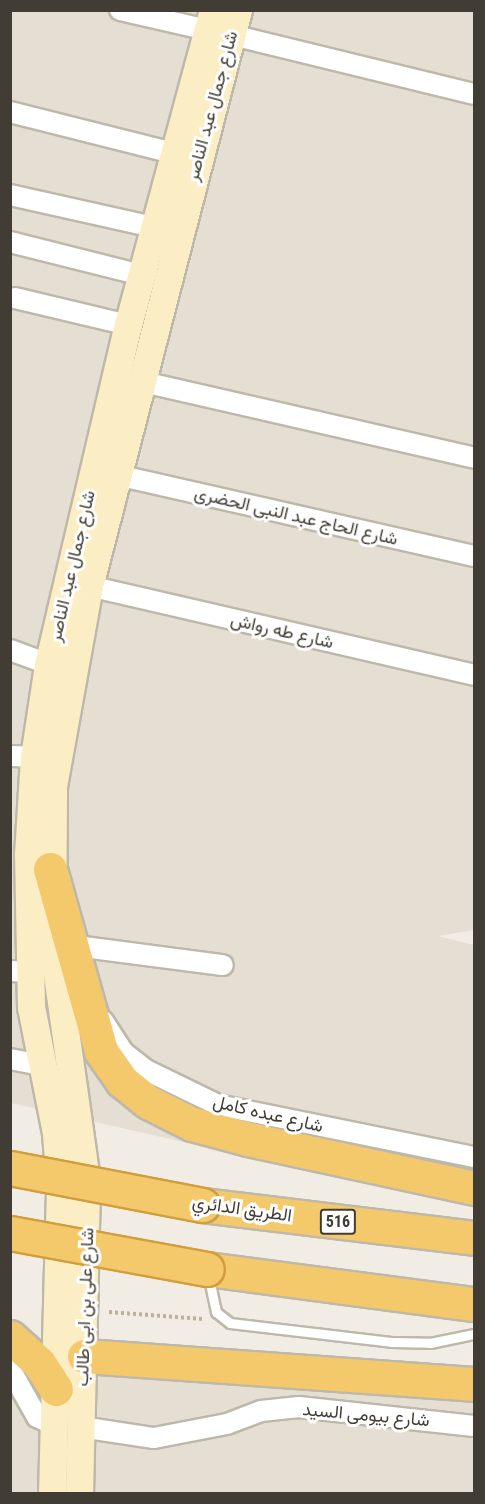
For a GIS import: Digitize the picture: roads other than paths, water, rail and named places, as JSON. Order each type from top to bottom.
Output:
[{"type":"highway","points":[[30,860],[101,1051],[122,1081],[148,1102],[192,1124],[248,1139],[474,1188]]},
{"type":"highway","name":"الطريق الدائري","points":[[10,1168],[202,1205],[474,1238]]},
{"type":"highway","points":[[10,1233],[207,1269],[474,1304]]},
{"type":"highway","points":[[10,1337],[39,1363],[56,1389]]},
{"type":"highway","points":[[84,1356],[474,1384]]},
{"type":"street","points":[[120,10],[223,22],[474,94]]},
{"type":"street","name":"شارع جمال عبد الناصر","points":[[56,1133],[20,971],[30,860],[50,835],[59,668],[128,325],[173,153],[223,22]]},
{"type":"street","name":"شارع جمال عبد الناصر","points":[[80,1120],[30,860],[22,757],[59,668],[89,586],[223,22]]},
{"type":"street","points":[[10,112],[173,153]]},
{"type":"street","points":[[10,195],[153,227]]},
{"type":"street","points":[[10,242],[141,275]]},
{"type":"street","points":[[15,298],[128,325]]},
{"type":"street","points":[[139,381],[474,458]]},
{"type":"street","name":"شارع الحاج عبد النبى الحضرى","points":[[117,475],[474,556]]},
{"type":"street","name":"شارع طه رواش","points":[[89,586],[474,675]]},
{"type":"street","points":[[10,650],[59,668]]},
{"type":"street","name":"شارع عبده كامل","points":[[50,835],[76,946],[108,1032],[124,1053],[181,1091],[218,1105],[474,1157]]},
{"type":"street","points":[[76,946],[223,965]]},
{"type":"street","points":[[10,1059],[41,1065]]},
{"type":"street","name":"شارع على بن ابى طالب","points":[[52,1494],[84,1356],[88,1240],[80,1120]]},
{"type":"street","name":"شارع على بن ابى طالب","points":[[56,1133],[61,1239],[56,1389],[69,1427],[79,1494]]},
{"type":"street","points":[[10,1369],[37,1417],[69,1427]]},
{"type":"street","name":"شارع بيومى السيد","points":[[69,1427],[154,1438],[227,1424],[261,1411],[299,1407],[474,1426]]},
{"type":"lane","points":[[207,1269],[216,1312],[224,1321],[391,1342],[430,1343],[474,1334]]}]
